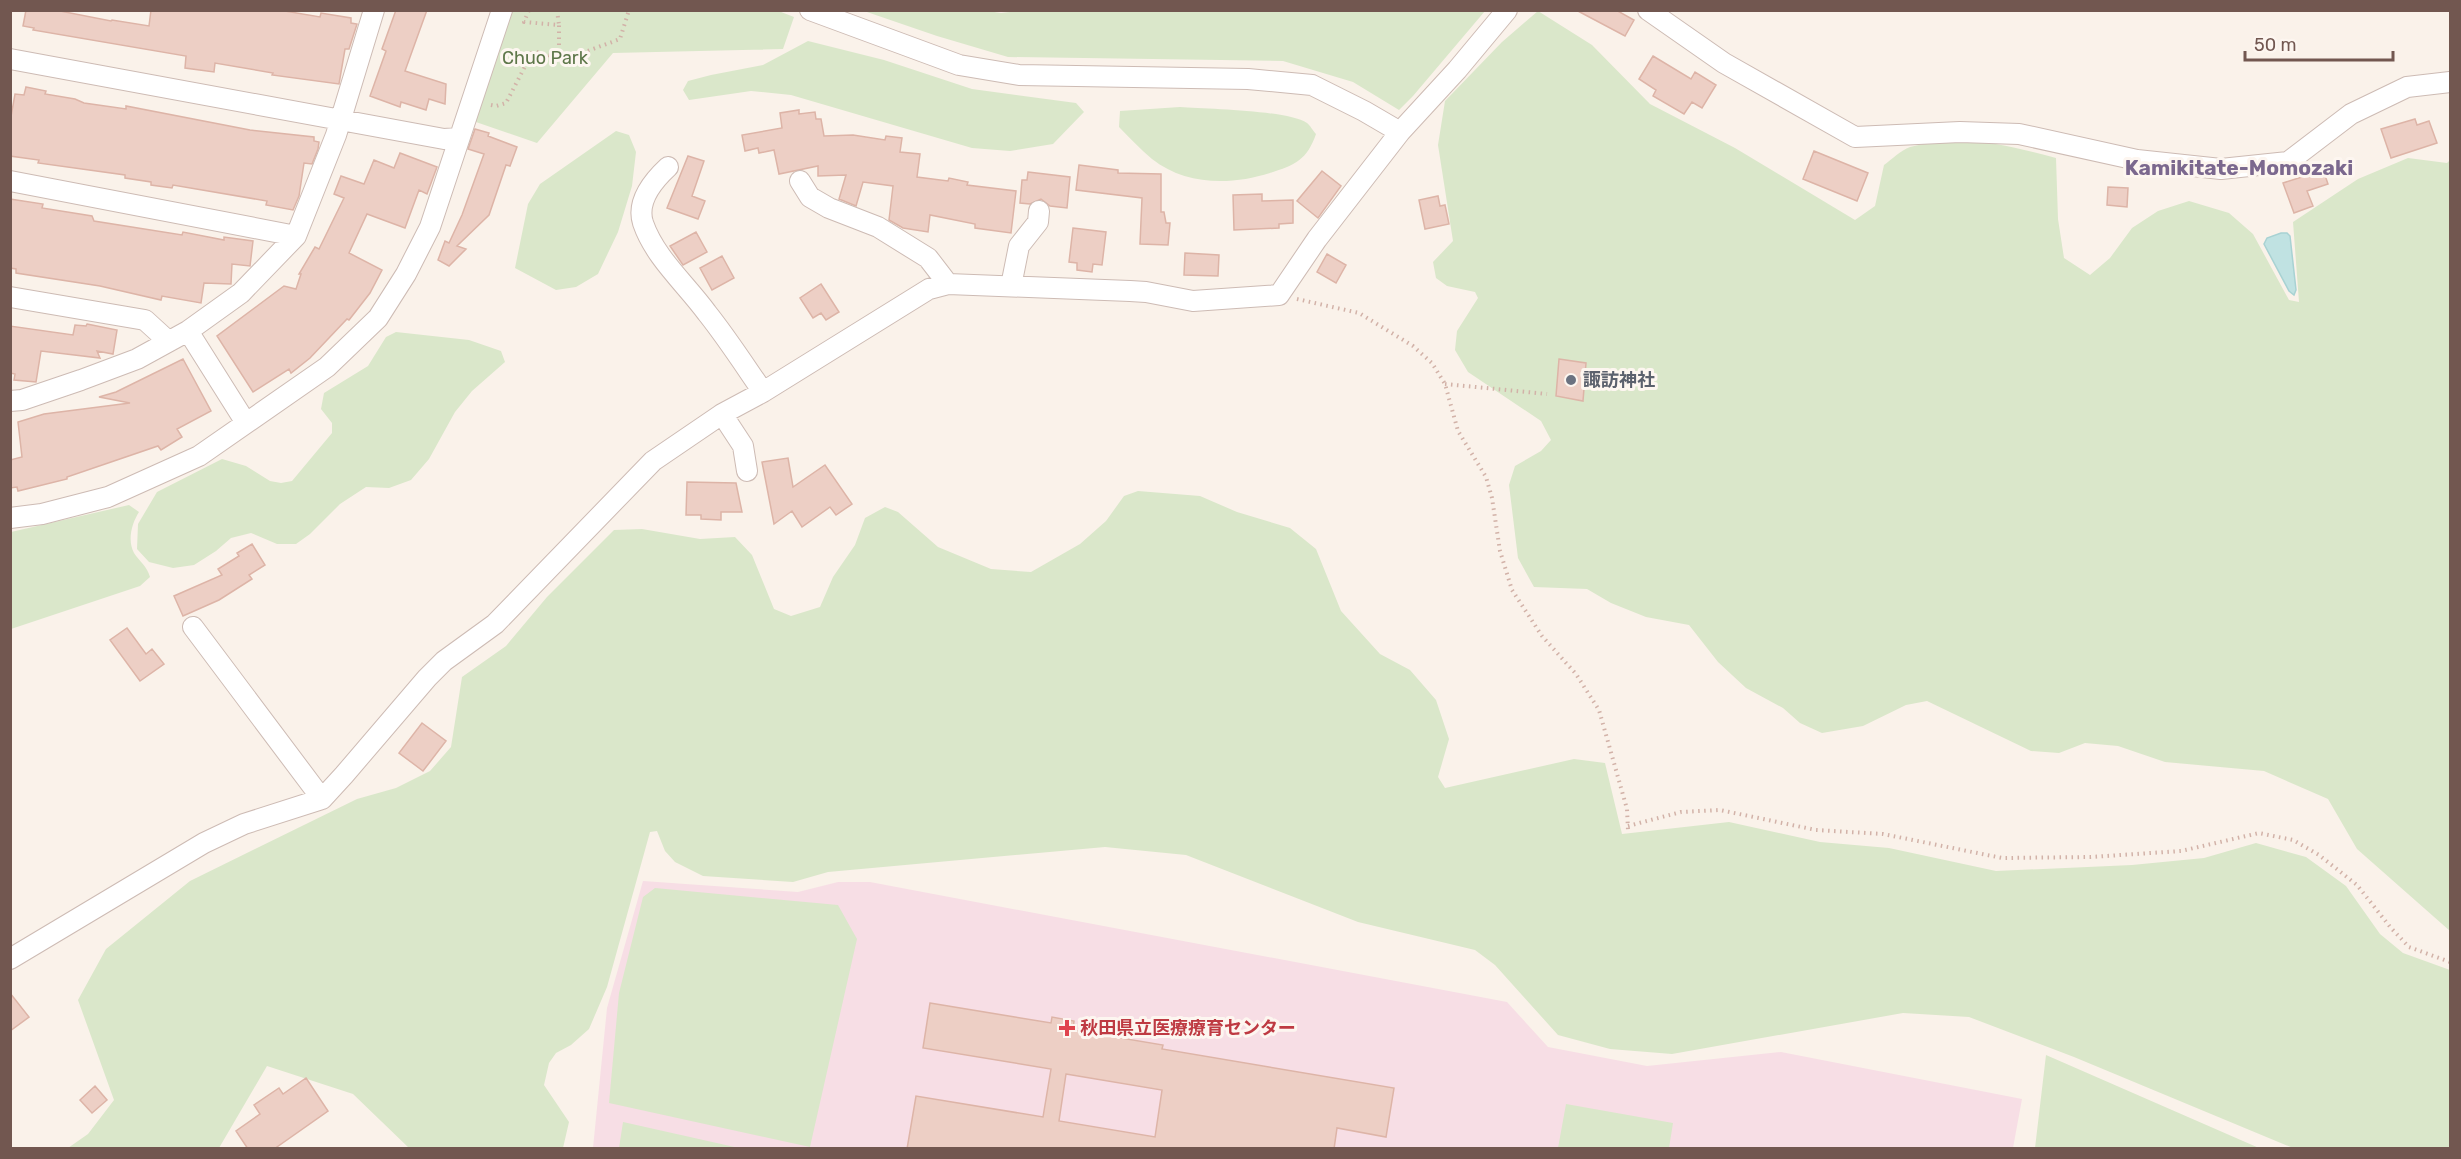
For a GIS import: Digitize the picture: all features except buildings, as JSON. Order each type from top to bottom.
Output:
[{"type":"street","points":[[10,401],[22,400],[137,359],[188,331],[241,294],[296,236],[341,119],[374,10]]},
{"type":"street","points":[[10,518],[42,514],[108,497],[199,456],[327,367],[378,318],[406,274],[430,226],[502,10]]},
{"type":"street","points":[[810,10],[959,65],[1019,75],[1248,79],[1312,85],[1400,132]]},
{"type":"street","points":[[10,959],[204,843],[244,824],[322,799],[345,776],[427,678],[444,661],[495,624],[653,461],[722,414],[763,392],[929,288],[948,284],[1146,291],[1193,301],[1279,295],[1317,239],[1400,132],[1457,70],[1507,10]]},
{"type":"street","points":[[1648,10],[1724,63],[1855,137],[1960,132],[2019,134],[2137,160],[2221,169],[2288,162],[2350,114],[2408,87],[2451,82]]},
{"type":"street","points":[[10,59],[444,139],[459,138]]},
{"type":"street","points":[[668,167],[651,183],[644,201],[643,221],[665,263],[707,312],[763,392]]},
{"type":"street","points":[[10,181],[296,236]]},
{"type":"street","points":[[800,181],[810,197],[829,208],[878,227],[928,258],[948,284]]},
{"type":"street","points":[[1011,286],[1019,246],[1038,222],[1039,211]]},
{"type":"street","points":[[10,297],[145,320],[168,341]]},
{"type":"street","points":[[188,331],[246,423]]},
{"type":"street","points":[[722,414],[743,446],[747,471]]},
{"type":"street","points":[[193,627],[322,799]]},
{"type":"path","points":[[529,10],[524,22],[559,25]]},
{"type":"path","points":[[557,10],[559,58]]},
{"type":"path","points":[[472,99],[495,106],[506,103],[532,51],[559,58],[574,56],[620,39],[629,10]]},
{"type":"path","points":[[1279,295],[1359,313],[1413,346],[1432,363],[1445,384],[1458,431],[1486,477],[1492,498],[1500,551],[1512,590],[1542,636],[1576,674],[1599,710],[1627,809],[1628,828],[1681,812],[1720,810],[1816,830],[1883,834],[2002,858],[2181,851],[2259,833],[2293,840],[2319,855],[2357,885],[2409,947],[2451,962]]},
{"type":"path","points":[[1445,384],[1547,394]]},
{"type":"shaded area","name":"秋田県立医療療育センター","points":[[643,881],[798,892],[838,882],[870,882],[1507,1002],[1548,1047],[1647,1066],[1781,1052],[2022,1099],[2013,1148],[593,1148],[607,1008]]},
{"type":"green space","name":"Chuo Park","points":[[776,10],[794,17],[783,49],[613,53],[537,143],[473,121],[510,11]]},
{"type":"green space","points":[[981,10],[1001,13],[1026,10],[1485,11],[1399,110],[1353,82],[1283,61],[1008,57],[864,11]]},
{"type":"green space","points":[[1538,11],[1592,45],[1650,104],[1735,148],[1855,220],[1875,206],[1884,165],[1910,147],[1947,141],[1984,142],[2056,158],[2058,219],[2064,258],[2090,275],[2110,258],[2132,228],[2158,211],[2189,201],[2229,213],[2253,234],[2289,300],[2299,302],[2293,222],[2358,179],[2408,158],[2447,163],[2450,160],[2450,931],[2357,849],[2328,799],[2264,771],[2165,762],[2118,746],[2085,743],[2059,753],[2031,751],[1927,701],[1906,705],[1863,726],[1822,733],[1800,723],[1783,708],[1746,688],[1718,662],[1689,625],[1646,617],[1611,603],[1587,589],[1534,587],[1518,558],[1509,485],[1515,466],[1541,451],[1551,440],[1541,421],[1468,372],[1455,350],[1457,331],[1478,298],[1475,292],[1447,286],[1436,278],[1433,262],[1453,241],[1438,145],[1445,101],[1502,42]]},
{"type":"green space","points":[[808,41],[884,60],[972,89],[1076,103],[1084,112],[1053,144],[1010,151],[972,148],[791,95],[751,91],[689,100],[683,90],[688,81],[763,65]]},
{"type":"green space","points":[[1180,107],[1283,115],[1307,123],[1316,134],[1304,156],[1279,170],[1240,180],[1210,181],[1194,178],[1165,168],[1152,159],[1119,127],[1120,111]]},
{"type":"green space","points":[[616,131],[629,135],[636,152],[632,186],[618,232],[598,274],[576,287],[556,290],[515,268],[528,204],[540,184]]},
{"type":"green space","points":[[396,332],[469,340],[501,351],[505,362],[472,391],[455,412],[429,459],[411,480],[389,488],[366,487],[340,504],[310,534],[296,544],[277,544],[251,533],[231,538],[194,565],[173,568],[149,562],[137,549],[138,524],[157,492],[222,459],[246,466],[270,481],[281,483],[292,481],[332,433],[332,423],[321,409],[324,393],[368,366],[386,337]]},
{"type":"green space","points":[[1138,491],[1200,496],[1237,512],[1290,528],[1316,549],[1341,611],[1380,654],[1410,670],[1436,700],[1449,739],[1438,777],[1445,788],[1574,759],[1605,763],[1622,834],[1729,822],[1820,842],[1889,848],[1996,871],[2132,865],[2204,858],[2256,843],[2306,857],[2346,886],[2380,934],[2403,953],[2450,970],[2450,1148],[2293,1148],[2074,1057],[1969,1017],[1903,1013],[1672,1054],[1610,1049],[1558,1035],[1495,965],[1475,950],[1358,922],[1186,855],[1105,847],[828,872],[793,882],[703,876],[675,862],[665,851],[657,831],[650,832],[607,987],[589,1029],[571,1045],[556,1053],[549,1063],[544,1085],[569,1122],[563,1148],[409,1148],[353,1094],[267,1066],[219,1148],[68,1148],[88,1134],[114,1100],[78,1000],[106,949],[190,881],[357,799],[396,788],[430,771],[451,747],[462,677],[506,646],[547,597],[614,530],[642,529],[700,539],[735,537],[752,555],[774,609],[791,616],[820,607],[833,577],[855,545],[865,518],[885,507],[898,512],[938,547],[991,569],[1031,572],[1080,544],[1106,521],[1124,496]]},
{"type":"green space","points":[[129,505],[139,512],[131,532],[132,548],[150,577],[140,586],[11,629],[11,532]]},
{"type":"green space","points":[[655,888],[838,905],[857,939],[810,1147],[609,1103],[619,993],[643,897]]},
{"type":"green space","points":[[2046,1055],[2259,1148],[2035,1148]]},
{"type":"green space","points":[[1566,1104],[1673,1123],[1669,1148],[1558,1148]]},
{"type":"green space","points":[[623,1122],[739,1148],[619,1148]]},
{"type":"water","points":[[2287,233],[2290,236],[2296,290],[2294,295],[2289,291],[2264,244],[2267,238]]},
{"type":"place","name":"諏訪神社","points":[[1571,380]]},
{"type":"place","name":"秋田県立医療療育センター","points":[[1067,1028]]},
{"type":"district","name":"Kamikitate-Momozaki","points":[[2239,168]]}]
